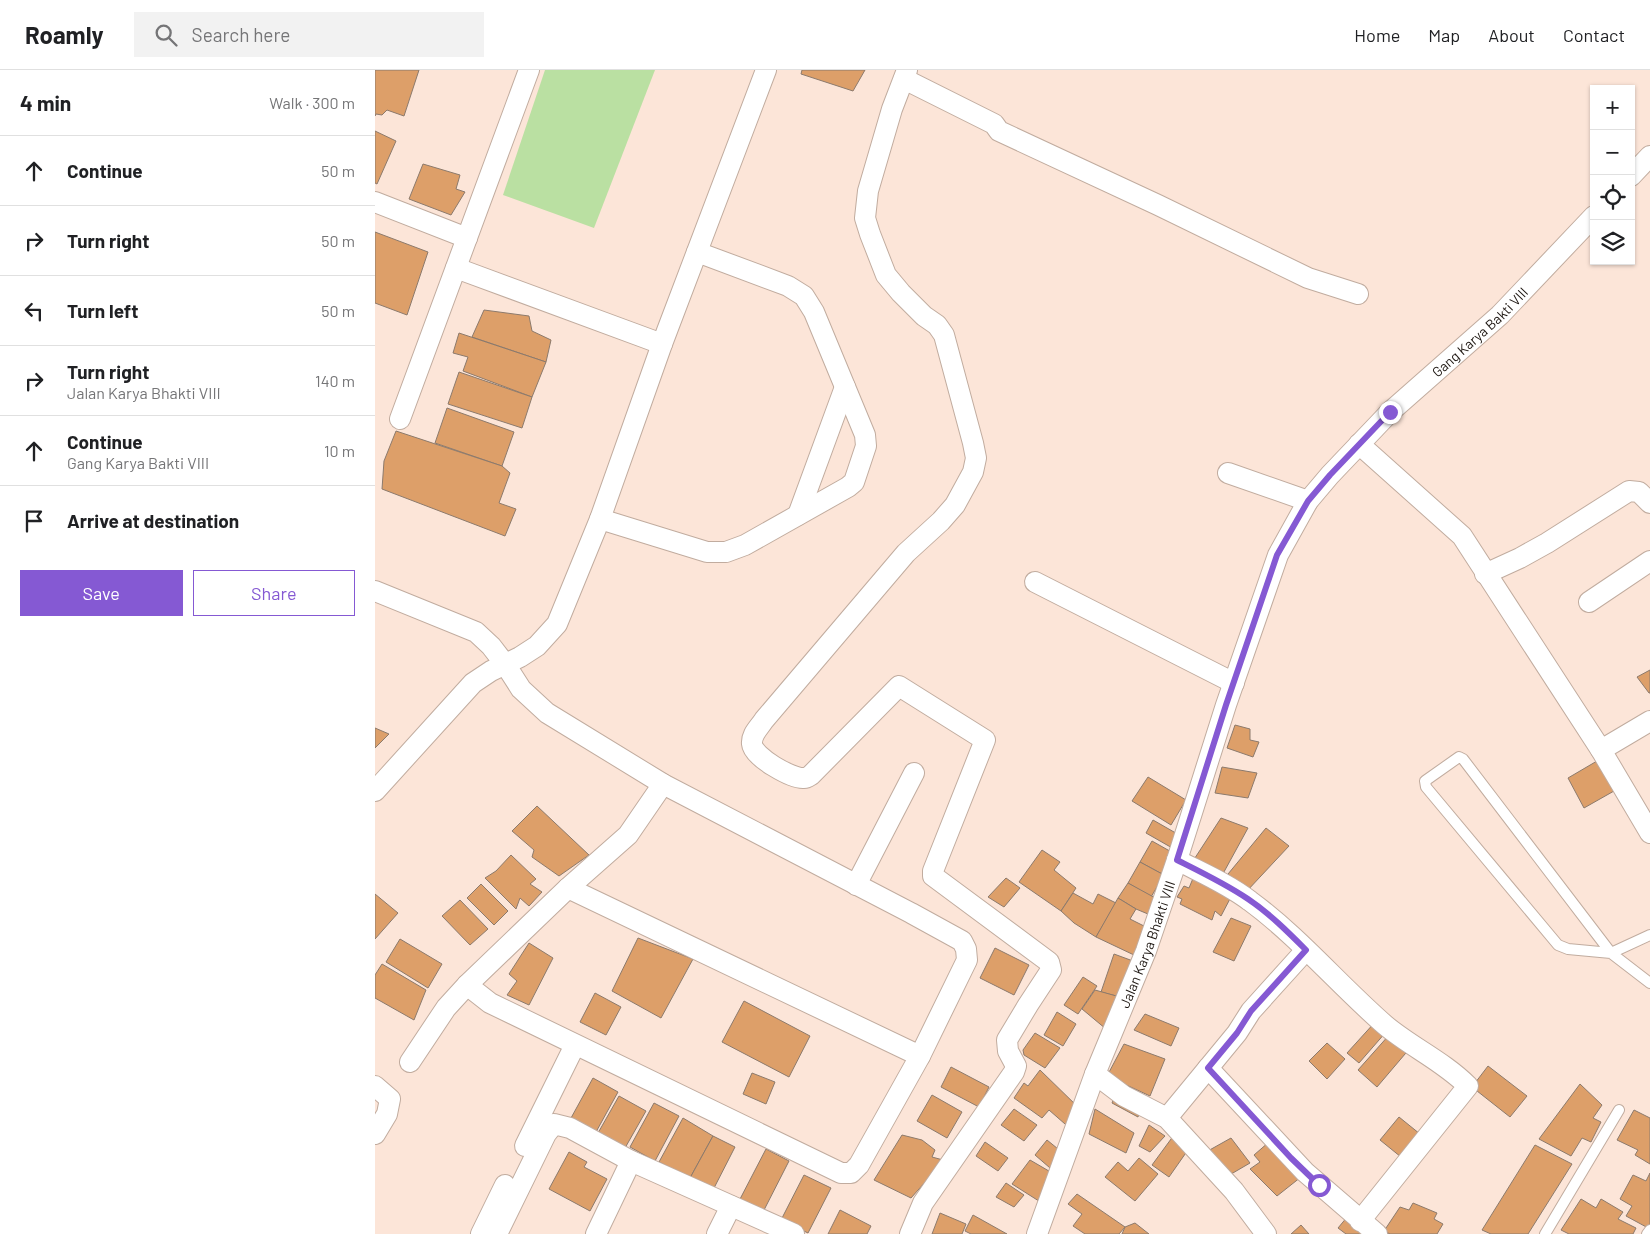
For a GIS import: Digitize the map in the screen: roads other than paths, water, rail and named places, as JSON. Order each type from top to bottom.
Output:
[{"type":"street","points":[[400,419],[529,70]]},
{"type":"street","points":[[375,791],[473,683],[537,646],[557,624],[600,519],[662,344],[766,70]]},
{"type":"street","points":[[910,1234],[923,1203],[1014,1072],[1016,1066],[1009,1051],[1007,1040],[1051,970],[1049,962],[933,876],[933,871],[985,740],[899,686],[806,778],[799,778],[783,771],[760,757],[753,750],[752,743],[754,734],[765,720],[906,553],[941,522],[955,505],[973,472],[976,458],[973,443],[944,335],[937,325],[918,310],[886,275],[869,234],[865,218],[868,191],[892,109],[905,74],[994,124],[999,132],[1158,205],[1308,278],[1358,294]]},
{"type":"street","points":[[1632,175],[1650,156]]},
{"type":"street","points":[[375,202],[467,238]]},
{"type":"street","name":"Gang Karya Bakti VIII","points":[[1359,444],[1390,412],[1500,314],[1590,220]]},
{"type":"street","points":[[600,519],[707,552],[726,552],[745,545],[854,482],[866,446],[865,435],[814,312],[804,296],[788,286],[697,252]]},
{"type":"street","points":[[456,268],[662,344]]},
{"type":"street","points":[[798,515],[845,387]]},
{"type":"street","points":[[1359,444],[1462,536],[1601,750],[1650,833]]},
{"type":"street","name":"Jalan Karya Bhakti VIII","points":[[1043,1232],[1095,1074],[1146,951],[1233,683],[1277,555],[1308,501],[1359,444]]},
{"type":"street","points":[[1228,473],[1308,501]]},
{"type":"street","points":[[1485,574],[1547,544],[1629,491],[1639,492],[1650,503]]},
{"type":"street","points":[[1589,602],[1650,562]]},
{"type":"street","points":[[1035,582],[1233,683]]},
{"type":"street","points":[[375,591],[476,632],[491,646],[521,689],[547,713],[663,784],[961,941],[966,949],[967,960],[920,1056],[859,1165],[851,1173],[841,1173],[575,1045],[490,1003],[467,985]]},
{"type":"street","points":[[1601,750],[1650,721]]},
{"type":"street","points":[[856,885],[914,773]]},
{"type":"street","points":[[411,1062],[446,1008],[467,985],[568,888],[628,835],[663,784]]},
{"type":"street","points":[[1177,860],[1250,900],[1290,934],[1386,1026],[1456,1074],[1467,1086],[1360,1221]]},
{"type":"street","points":[[568,888],[920,1056]]},
{"type":"street","points":[[1167,1118],[1237,1033],[1251,1011],[1306,950]]},
{"type":"street","points":[[481,1234],[575,1045]]},
{"type":"street","points":[[1208,1068],[1305,1172],[1377,1234]]},
{"type":"street","points":[[1095,1074],[1124,1096],[1167,1118],[1233,1191],[1265,1234]]},
{"type":"street","points":[[375,1086],[390,1099],[387,1114],[375,1134]]},
{"type":"street","points":[[497,1234],[546,1134],[554,1124],[570,1128],[631,1160],[794,1234]]},
{"type":"street","points":[[596,1234],[631,1160]]},
{"type":"street","points":[[717,1234],[731,1206]]},
{"type":"lane","points":[[1650,935],[1611,953],[1568,949],[1559,945],[1426,787],[1425,781],[1459,758],[1463,759],[1611,953],[1650,983]]},
{"type":"lane","points":[[1545,1234],[1619,1110]]},
{"type":"lane","points":[[1647,1234],[1650,1230]]}]
